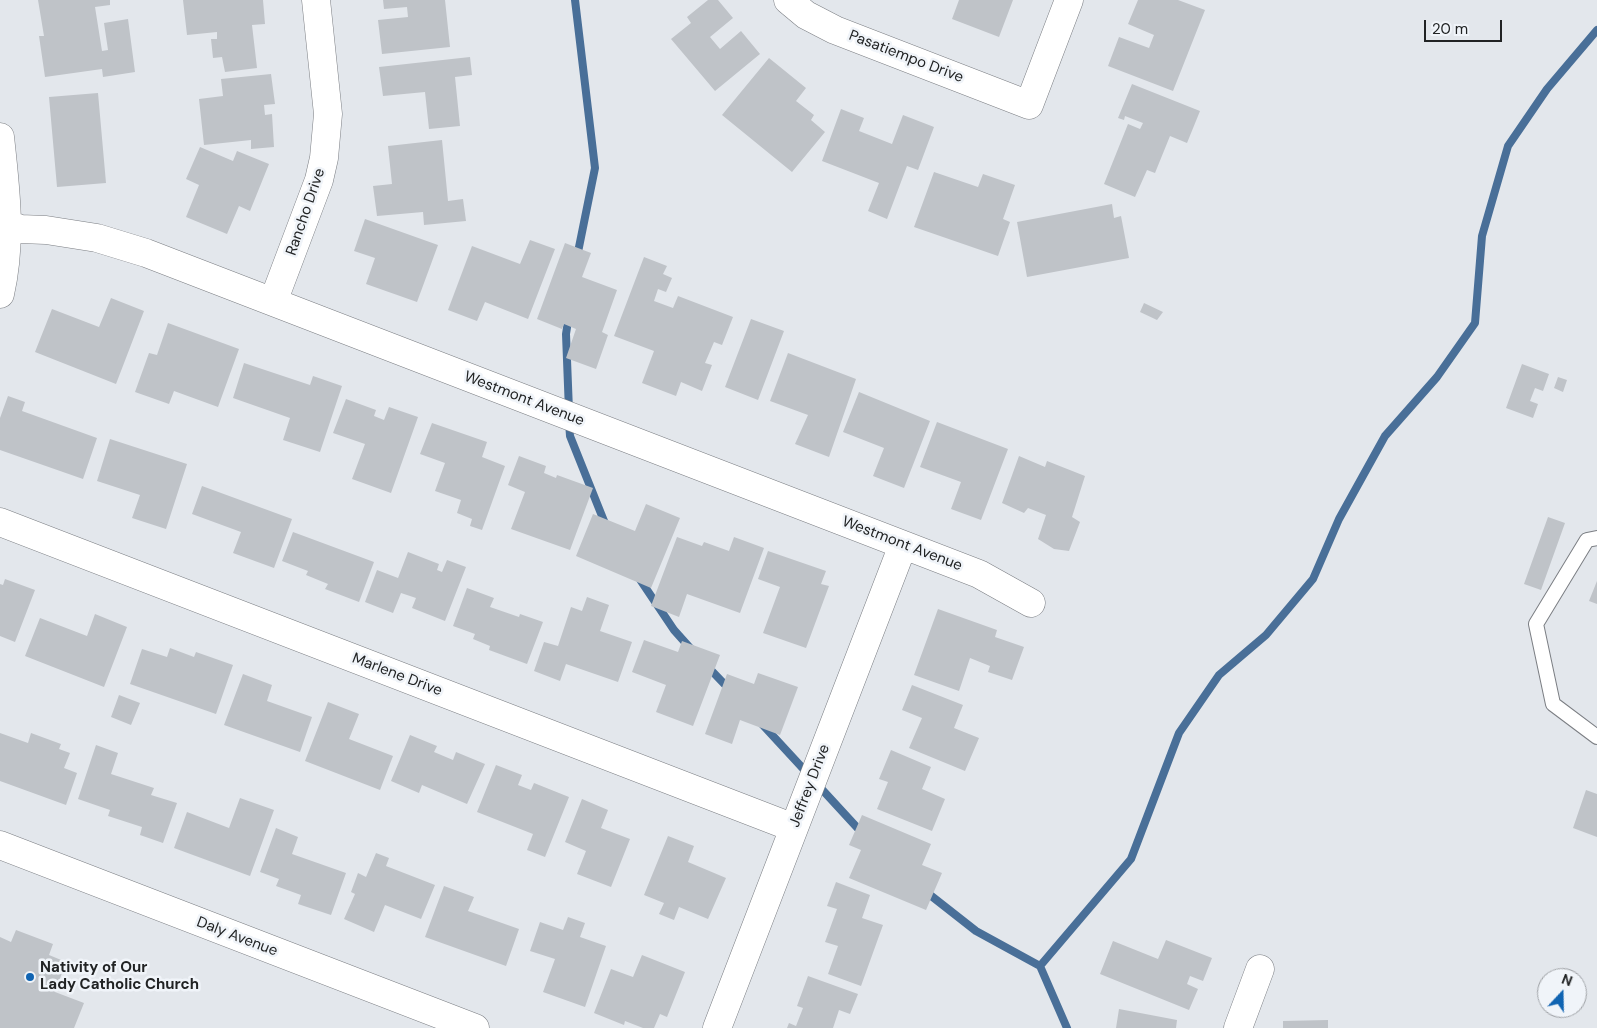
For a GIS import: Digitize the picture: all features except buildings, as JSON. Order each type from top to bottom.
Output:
[{"type":"street","name":"Rancho Drive","points":[[273,302],[319,180],[324,158],[328,114],[316,0]]},
{"type":"street","name":"Pasatiempo Drive","points":[[788,0],[806,15],[835,30],[1029,105],[1069,0]]},
{"type":"street","points":[[0,137],[8,224],[0,294]]},
{"type":"street","name":"Westmont Avenue","points":[[8,224],[20,229],[46,230],[97,238],[146,253],[979,574],[1031,603]]},
{"type":"street","name":"Marlene Drive","points":[[0,522],[794,828]]},
{"type":"street","name":"Jeffrey Drive","points":[[717,1028],[903,545]]},
{"type":"street","name":"Daly Avenue","points":[[0,845],[476,1028]]},
{"type":"street","points":[[1238,1028],[1260,970]]},
{"type":"lane","points":[[1597,538],[1587,540],[1536,624],[1553,704],[1597,737]]},
{"type":"waterway","points":[[575,0],[595,168],[577,257]]},
{"type":"waterway","points":[[1040,966],[1131,859],[1179,733],[1219,675],[1266,635],[1313,579],[1339,519],[1385,436],[1437,377],[1475,323],[1482,236],[1508,146],[1547,89],[1597,30]]},
{"type":"waterway","points":[[569,315],[566,334],[569,411]]},
{"type":"waterway","points":[[569,422],[570,436],[606,526]]},
{"type":"waterway","points":[[639,578],[674,630],[691,649]]},
{"type":"waterway","points":[[708,667],[731,691]]},
{"type":"waterway","points":[[761,723],[809,775]]},
{"type":"waterway","points":[[817,784],[863,834]]},
{"type":"waterway","points":[[925,891],[976,931],[1040,966],[1067,1028]]},
{"type":"place","name":"Nativity of Our Lady Catholic Church","points":[[30,977]]}]
